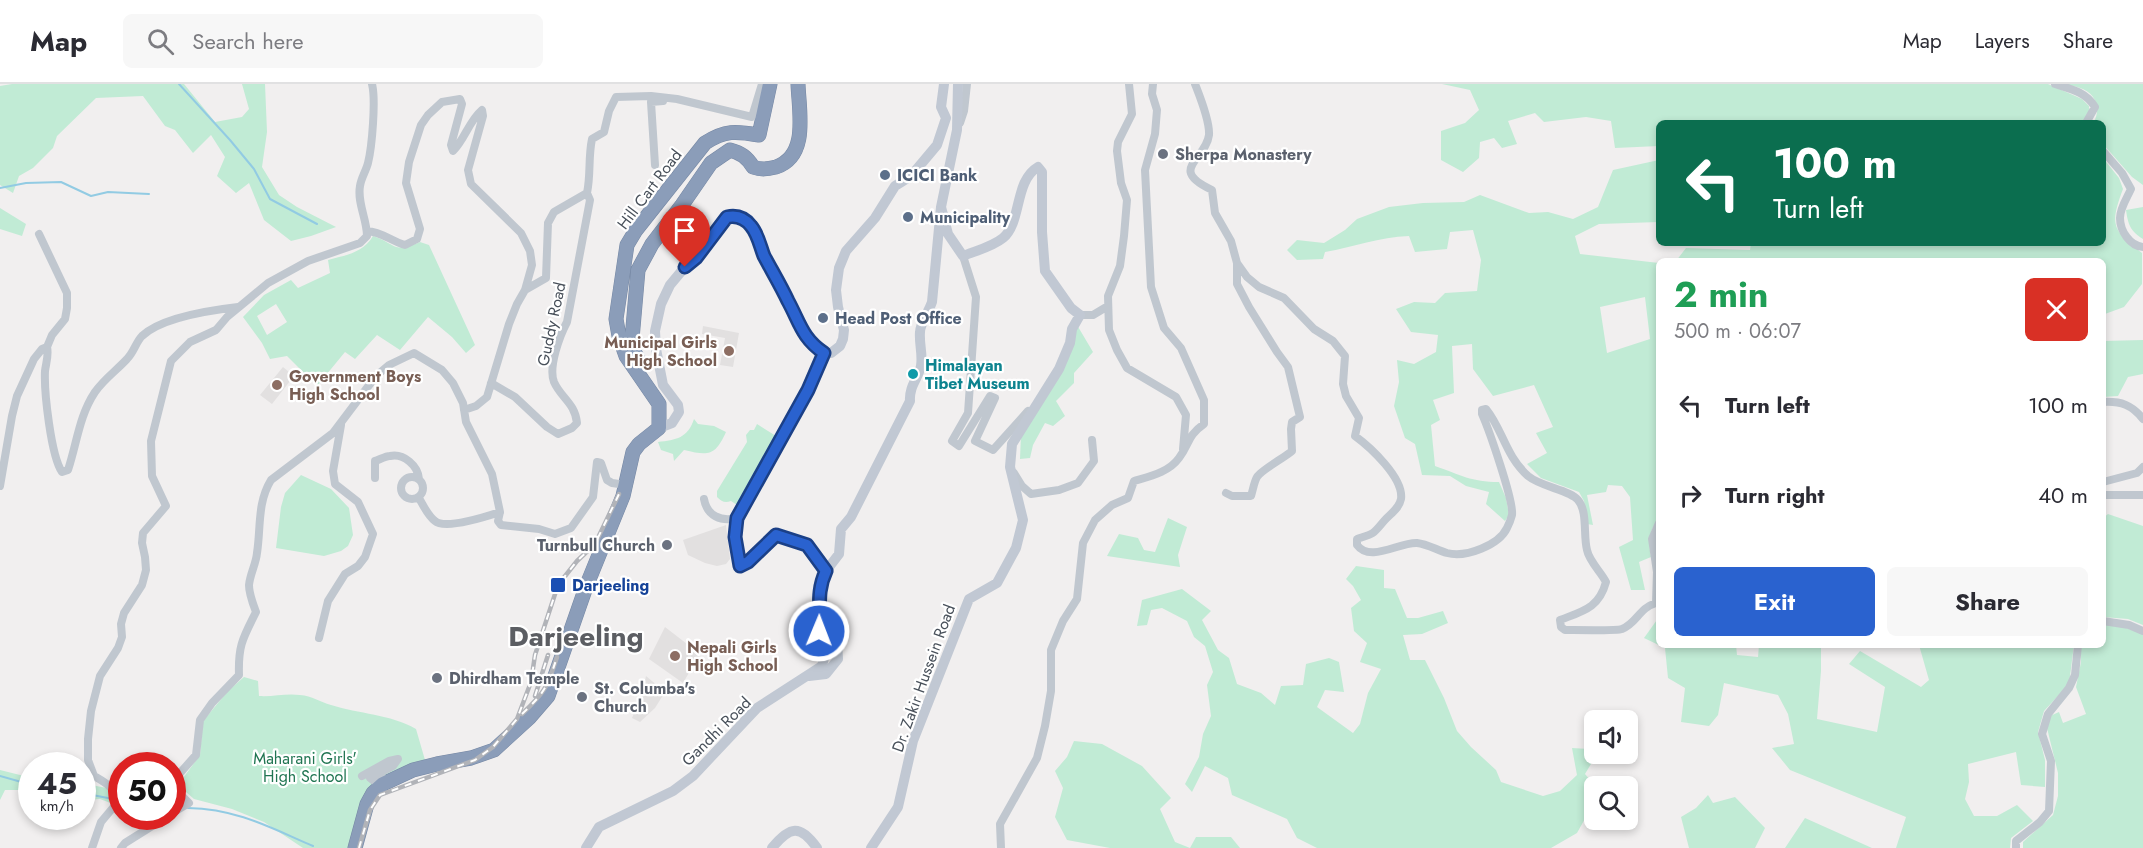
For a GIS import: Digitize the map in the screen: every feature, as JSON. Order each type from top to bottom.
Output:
[{"type":"highway","name":"Hill Cart Road","points":[[656,399],[626,356],[619,336],[616,319],[627,245],[636,230],[705,143],[718,135],[730,132],[759,135],[770,84]]},
{"type":"highway","points":[[355,848],[367,804],[383,784],[413,771],[471,758],[494,750],[529,718],[548,696],[586,587],[626,486],[633,452],[639,444],[659,428],[660,411],[656,399],[656,387],[633,349],[632,322],[638,270],[652,244],[718,156],[730,150],[738,152],[748,158],[753,167],[761,170],[786,163],[793,157],[798,148],[800,130],[798,84]]},
{"type":"street","points":[[92,848],[101,822],[117,803],[116,794],[108,784],[94,776],[88,760],[91,711],[100,676],[118,648],[122,637],[121,624],[124,613],[142,585],[146,570],[142,543],[143,533],[166,506],[152,476],[150,463],[156,412],[169,375],[171,361],[190,342],[216,330],[227,316],[268,283],[308,261],[360,243],[367,236],[360,185],[368,163],[371,139],[372,84]]},
{"type":"street","points":[[525,290],[546,278],[548,223],[554,212],[587,193],[591,176],[588,158],[592,139],[603,132],[616,97],[651,96],[677,99],[752,117],[762,84]]},
{"type":"street","points":[[659,428],[674,421],[679,408],[663,385],[656,349],[655,331],[661,304],[669,285],[696,258],[727,217],[741,218],[752,227],[804,335],[812,345],[824,353],[831,353],[840,346],[844,330],[836,290],[839,268],[846,251],[876,218],[895,186],[911,176],[937,145],[946,118],[941,107],[944,84]]},
{"type":"street","name":"Gandhi Road","points":[[586,848],[599,827],[673,791],[693,776],[757,708],[822,666],[826,650],[819,631],[820,583],[839,554],[841,529],[851,517],[910,401],[909,390],[919,374],[922,355],[921,324],[932,302],[941,207],[957,130],[958,84]]},
{"type":"street","points":[[957,130],[964,111],[968,84]]},
{"type":"street","points":[[1129,84],[1132,114],[1118,142],[1117,151],[1120,183],[1127,200],[1120,266],[1108,296],[1109,330],[1127,368],[1176,397],[1186,415],[1183,452]]},
{"type":"street","points":[[1001,848],[1000,824],[1036,758],[1045,726],[1051,691],[1051,650],[1063,621],[1077,599],[1083,543],[1095,520],[1112,505],[1128,498],[1134,481],[1164,471],[1179,459],[1193,432],[1204,424],[1204,400],[1181,348],[1164,328],[1151,287],[1145,170],[1155,134],[1157,110],[1152,94],[1153,84]]},
{"type":"street","points":[[1195,84],[1209,133],[1206,144],[1193,160],[1192,176],[1200,184],[1212,190],[1215,213],[1230,241],[1237,263],[1237,284],[1276,352],[1288,367],[1300,417],[1292,422],[1290,429],[1292,451],[1257,476],[1251,495],[1232,496],[1226,493]]},
{"type":"street","points":[[2055,84],[2084,94],[2091,101],[2095,107],[2088,120]]},
{"type":"street","points":[[367,231],[376,231],[393,242],[405,245],[417,239],[420,229],[406,183],[409,162],[421,125],[441,102],[460,99],[462,104],[451,145],[453,151],[459,146],[482,110],[483,116],[468,170],[471,184],[521,233],[530,251],[532,265],[525,290],[508,324],[487,397],[476,406],[463,407]]},
{"type":"street","points":[[656,165],[651,102],[677,99]]},
{"type":"street","points":[[2106,154],[2122,173],[2131,189],[2120,217],[2122,227],[2127,239],[2143,247]]},
{"type":"street","points":[[963,256],[1004,238],[1016,216],[1022,188],[1032,170],[1038,167],[1042,172],[1042,232],[1045,271],[1071,308],[1080,315],[1093,315],[1108,306]]},
{"type":"street","name":"Guddy Road","points":[[491,383],[515,397],[558,434],[572,428],[577,423],[576,413],[554,381],[553,371],[560,335],[567,322],[590,200],[587,193]]},
{"type":"street","points":[[941,207],[948,234],[963,256],[976,297],[968,413],[952,441],[959,446],[990,396],[995,398],[975,441],[993,450],[1043,394]]},
{"type":"street","points":[[39,234],[67,292],[68,308],[65,319],[52,334],[47,348],[45,372],[52,438],[58,467],[62,472],[68,470],[79,425],[96,390],[130,357],[142,336],[162,324],[181,318],[240,306]]},
{"type":"street","points":[[1237,263],[1247,277],[1259,287],[1284,298],[1314,329],[1333,340],[1345,356],[1343,384],[1346,396],[1359,418],[1354,436],[1369,447],[1386,466],[1393,476],[1401,497],[1397,507],[1376,532],[1358,539],[1357,545],[1360,550],[1384,551],[1408,543],[1419,543],[1450,554],[1466,553],[1502,537],[1512,514],[1508,494],[1482,414],[1482,410],[1486,409],[1507,450],[1528,475],[1538,483],[1576,497],[1581,504],[1587,552],[1606,582],[1604,593],[1596,602],[1582,613],[1560,620],[1561,627],[1565,630],[1621,630],[1634,621],[1647,606],[1656,603]]},
{"type":"street","name":"Dr. Zakir Hussein Road","points":[[871,848],[898,807],[913,741],[969,599],[997,583],[1016,548],[1023,520],[1010,466],[1012,444],[1059,369],[1070,344],[1072,329],[1080,315]]},
{"type":"street","points":[[0,486],[17,396],[34,359],[42,349],[47,348]]},
{"type":"street","points":[[186,768],[196,754],[200,720],[220,694],[239,675],[241,641],[256,612],[249,584],[255,566],[258,523],[266,489],[271,480],[333,433],[376,376],[389,365],[414,353],[442,370],[453,383],[463,407],[466,422],[492,474],[500,512],[498,521],[501,525],[539,529],[555,534],[571,528],[593,497],[597,462],[601,463],[607,480],[626,486]]},
{"type":"street","points":[[824,353],[808,390],[737,518],[735,537],[740,566],[748,562],[776,535],[807,545],[826,571]]},
{"type":"street","points":[[2106,402],[2122,402],[2131,406],[2143,419]]},
{"type":"street","points":[[319,638],[327,601],[345,574],[358,566],[365,557],[373,534],[358,502],[335,484],[333,471],[341,423]]},
{"type":"street","points":[[1010,466],[1022,486],[1031,494],[1059,490],[1078,483],[1094,461],[1092,440]]},
{"type":"street","points":[[375,478],[375,461],[390,455],[401,457],[411,463],[418,471],[423,485],[423,492],[419,498],[412,500],[405,497],[401,491],[401,484],[412,477],[419,479]]},
{"type":"street","points":[[2106,481],[2137,473],[2143,468]]},
{"type":"street","points":[[2106,495],[2143,495]]},
{"type":"street","points":[[419,498],[434,521],[440,524],[474,520],[500,512]]},
{"type":"street","points":[[704,499],[705,505],[716,517],[722,520],[737,518]]},
{"type":"street","points":[[1656,530],[1652,539],[1656,565]]},
{"type":"street","points":[[2106,621],[2129,625],[2143,631]]},
{"type":"street","points":[[2016,848],[2016,841],[2040,822],[2049,811],[2051,761],[2042,734],[2048,714],[2069,688],[2074,675],[2078,648]]},
{"type":"street","points":[[362,776],[395,758],[398,759],[393,766],[370,778],[375,782],[413,767],[437,764]]},
{"type":"street","points":[[121,848],[146,830]]},
{"type":"street","points":[[772,848],[783,834],[795,830],[806,833],[817,848]]},
{"type":"shaded area","name":"Municipal Girls High School","points":[[703,326],[739,333],[733,367],[720,365],[725,338],[702,334]]},
{"type":"shaded area","name":"Government Boys High School","points":[[283,367],[294,376],[272,404],[260,395]]},
{"type":"shaded area","points":[[726,525],[730,559],[726,564],[717,566],[688,555],[683,540]]},
{"type":"shaded area","name":"Nepali Girls High School","points":[[665,627],[700,654],[683,683],[649,659]]},
{"type":"shaded area","name":"Nepali Girls High School","points":[[646,676],[665,692],[655,708],[640,722],[632,718],[642,694]]},
{"type":"green space","points":[[12,84],[184,84],[215,122],[242,117],[249,109],[242,84],[265,84],[267,132],[262,167],[279,195],[336,227],[291,241],[264,220],[249,183],[236,193],[217,176],[225,157],[211,135],[193,153],[175,130],[165,126],[143,96],[96,98],[57,136],[53,148],[33,168],[19,176],[13,193],[0,185],[0,86]]},
{"type":"green space","points":[[1442,84],[2048,84],[2082,99],[2089,106],[2089,112],[2084,120],[1656,120],[1656,146],[1615,148],[1611,121],[1586,117],[1544,122],[1535,113],[1508,121],[1517,144],[1502,148],[1494,138],[1480,142],[1479,158],[1463,172],[1441,160],[1441,131],[1465,123],[1479,110],[1470,90]]},
{"type":"green space","points":[[2066,84],[2143,84],[2143,185],[2132,177],[2106,147],[2106,120],[2095,120],[2097,107],[2094,98],[2086,90]]},
{"type":"green space","points":[[1656,161],[1656,222],[1599,224],[1575,236],[1580,254],[1656,263],[1656,522],[1650,536],[1651,557],[1639,562],[1645,590],[1631,590],[1619,547],[1633,540],[1630,497],[1622,486],[1608,485],[1606,492],[1587,495],[1593,525],[1587,524],[1584,501],[1579,492],[1541,478],[1527,464],[1547,453],[1536,433],[1553,427],[1534,385],[1493,396],[1473,369],[1472,344],[1452,346],[1454,393],[1433,400],[1440,420],[1431,425],[1435,466],[1473,479],[1499,482],[1506,498],[1509,515],[1505,521],[1486,504],[1489,492],[1466,486],[1450,476],[1422,475],[1415,444],[1405,438],[1394,406],[1399,382],[1397,360],[1414,364],[1436,352],[1438,335],[1411,332],[1396,309],[1414,302],[1435,303],[1445,293],[1477,291],[1481,260],[1473,230],[1450,232],[1447,249],[1415,252],[1409,236],[1377,240],[1325,252],[1323,259],[1297,260],[1287,250],[1297,240],[1324,243],[1345,230],[1357,219],[1389,207],[1464,202],[1480,195],[1529,213],[1548,212],[1573,219],[1598,207],[1613,170]],"holes":[[[1645,297],[1650,339],[1607,353],[1600,307]]]},
{"type":"green space","points":[[2106,162],[2119,178],[2123,189],[2116,211],[2116,226],[2125,238],[2142,253],[2142,284],[2124,307],[2106,314],[2106,258],[1678,258],[1686,248],[1750,250],[1751,246],[2106,246]]},
{"type":"green space","points":[[2143,207],[2143,239],[2130,227],[2126,210]]},
{"type":"green space","points":[[0,208],[26,224],[22,236],[0,229]]},
{"type":"green space","points":[[373,236],[399,247],[411,246],[420,242],[429,245],[475,345],[466,353],[452,337],[428,317],[400,350],[377,335],[355,359],[345,352],[317,386],[287,356],[270,359],[262,343],[243,317],[264,295],[291,280],[298,288],[330,273],[328,260],[354,252],[369,242]],"holes":[[[276,304],[287,322],[267,335],[257,316]]]},
{"type":"green space","points":[[1077,325],[1093,352],[1074,373],[1074,383],[1056,401],[1065,416],[1053,426],[1045,423],[1033,445],[1030,458],[1020,459],[1021,434]]},
{"type":"green space","points":[[2143,340],[2143,374],[2128,377],[2118,396],[2106,397],[2106,341]]},
{"type":"green space","points":[[694,419],[698,424],[714,426],[726,432],[714,450],[700,453],[684,450],[674,461],[673,454],[661,450],[658,442],[685,434]]},
{"type":"green space","points":[[757,424],[776,436],[741,501],[737,505],[731,501],[722,501],[717,497],[717,491],[747,442],[746,435],[750,430],[754,430]]},
{"type":"green space","points":[[301,475],[331,489],[349,508],[353,535],[348,546],[341,551],[324,556],[276,548],[285,493]]},
{"type":"green space","points":[[2108,514],[2143,526],[2143,625],[2128,619],[2106,617],[2106,516]]},
{"type":"green space","points":[[1168,518],[1187,527],[1178,555],[1180,567],[1107,556],[1119,534],[1138,538],[1144,550],[1155,552]]},
{"type":"green space","points":[[1356,566],[1384,570],[1384,588],[1395,589],[1407,618],[1418,618],[1443,611],[1448,623],[1422,634],[1403,635],[1410,660],[1425,660],[1457,731],[1496,770],[1501,782],[1543,796],[1560,791],[1577,775],[1572,748],[1584,749],[1584,764],[1591,764],[1585,774],[1587,776],[1584,776],[1584,820],[1577,833],[1551,848],[1317,848],[1297,838],[1287,819],[1232,795],[1228,778],[1205,766],[1192,792],[1185,784],[1199,757],[1203,734],[1211,716],[1207,685],[1213,672],[1205,646],[1194,637],[1187,621],[1162,608],[1151,610],[1147,625],[1137,626],[1142,600],[1182,589],[1211,611],[1202,620],[1218,650],[1229,658],[1237,684],[1261,693],[1275,705],[1281,686],[1303,685],[1306,664],[1329,658],[1339,662],[1344,692],[1325,690],[1317,707],[1353,733],[1360,724],[1368,693],[1381,669],[1360,662],[1367,643],[1354,631],[1351,608],[1361,600],[1346,579]]},
{"type":"green space","points":[[1656,621],[1656,644],[1644,638]]},
{"type":"green space","points":[[2106,624],[2143,634],[2143,848],[2023,848],[2023,842],[2053,815],[2058,796],[2058,773],[2047,728],[2050,716],[2059,712],[2063,723],[2086,714],[2076,687],[2081,662],[2080,648],[2106,648]]},
{"type":"green space","points":[[1665,648],[1736,648],[1737,655],[1758,657],[1759,648],[1821,648],[1817,719],[1877,732],[1885,687],[1849,664],[1860,651],[1921,687],[1929,680],[1920,648],[2074,648],[2069,684],[2044,711],[2038,732],[2045,760],[2045,787],[2021,785],[2016,752],[1968,764],[1969,782],[1965,799],[1974,816],[1997,816],[2017,805],[2033,821],[2011,838],[2010,848],[1896,848],[1906,817],[1790,770],[1772,748],[1794,744],[1788,714],[1778,695],[1724,683],[1718,715],[1709,726],[1681,722],[1685,688],[1668,678]]},
{"type":"green space","name":"Maharani Girls' High School","points":[[244,677],[258,681],[259,696],[290,694],[304,696],[342,708],[396,720],[416,729],[425,760],[403,768],[375,786],[349,848],[303,848],[264,822],[232,809],[194,799],[186,792],[186,774],[200,755],[203,721],[228,691]]},
{"type":"green space","points":[[1074,741],[1102,744],[1142,766],[1171,798],[1160,809],[1175,842],[1190,848],[1110,848],[1067,840],[1055,817],[1063,788],[1055,771],[1067,757]]},
{"type":"green space","points":[[0,770],[18,774],[18,790],[5,790],[0,800]]},
{"type":"green space","points":[[96,786],[108,788],[108,802],[96,799]]},
{"type":"green space","points":[[1708,795],[1713,803],[1735,797],[1765,828],[1755,848],[1689,848],[1681,817],[1696,808]]},
{"type":"green space","points":[[1805,818],[1872,848],[1785,848]]},
{"type":"green space","points":[[1196,837],[1231,837],[1240,848],[1190,848]]},
{"type":"waterway","points":[[179,84],[254,169],[270,199],[317,224]]},
{"type":"waterway","points":[[0,188],[26,183],[61,182],[91,196],[108,192],[149,194]]},
{"type":"waterway","points":[[0,776],[18,781]]},
{"type":"waterway","points":[[96,796],[108,798]]},
{"type":"waterway","points":[[188,808],[237,815],[313,846]]},
{"type":"railway","points":[[359,848],[370,810],[380,795],[475,760],[493,747],[517,719],[531,682],[535,655],[558,585],[577,561],[595,544],[619,494]]},
{"type":"railway","points":[[535,696],[548,655]]},
{"type":"railway","points":[[522,714],[544,689],[557,657]]},
{"type":"place","name":"Sherpa Monastery","points":[[1163,154]]},
{"type":"place","name":"ICICI Bank","points":[[885,175]]},
{"type":"place","name":"Municipality","points":[[908,217]]},
{"type":"place","name":"Head Post Office","points":[[823,318]]},
{"type":"place","name":"Municipal Girls High School","points":[[729,351]]},
{"type":"place","name":"Himalayan Tibet Museum","points":[[913,374]]},
{"type":"place","name":"Government Boys High School","points":[[277,385]]},
{"type":"place","name":"Turnbull Church","points":[[667,545]]},
{"type":"place","name":"Darjeeling","points":[[558,585]]},
{"type":"place","name":"Nepali Girls High School","points":[[675,656]]},
{"type":"place","name":"Dhirdham Temple","points":[[437,678]]},
{"type":"place","name":"St. Columba's Church","points":[[582,697]]},
{"type":"district","name":"Darjeeling","points":[[576,636]]},
{"type":"route","points":[[685,267],[696,258],[727,217],[741,218],[752,227],[756,234],[804,335],[812,345],[824,353],[808,390],[736,520],[735,537],[740,566],[748,562],[776,535],[807,545],[826,571],[820,583],[819,631]]}]
